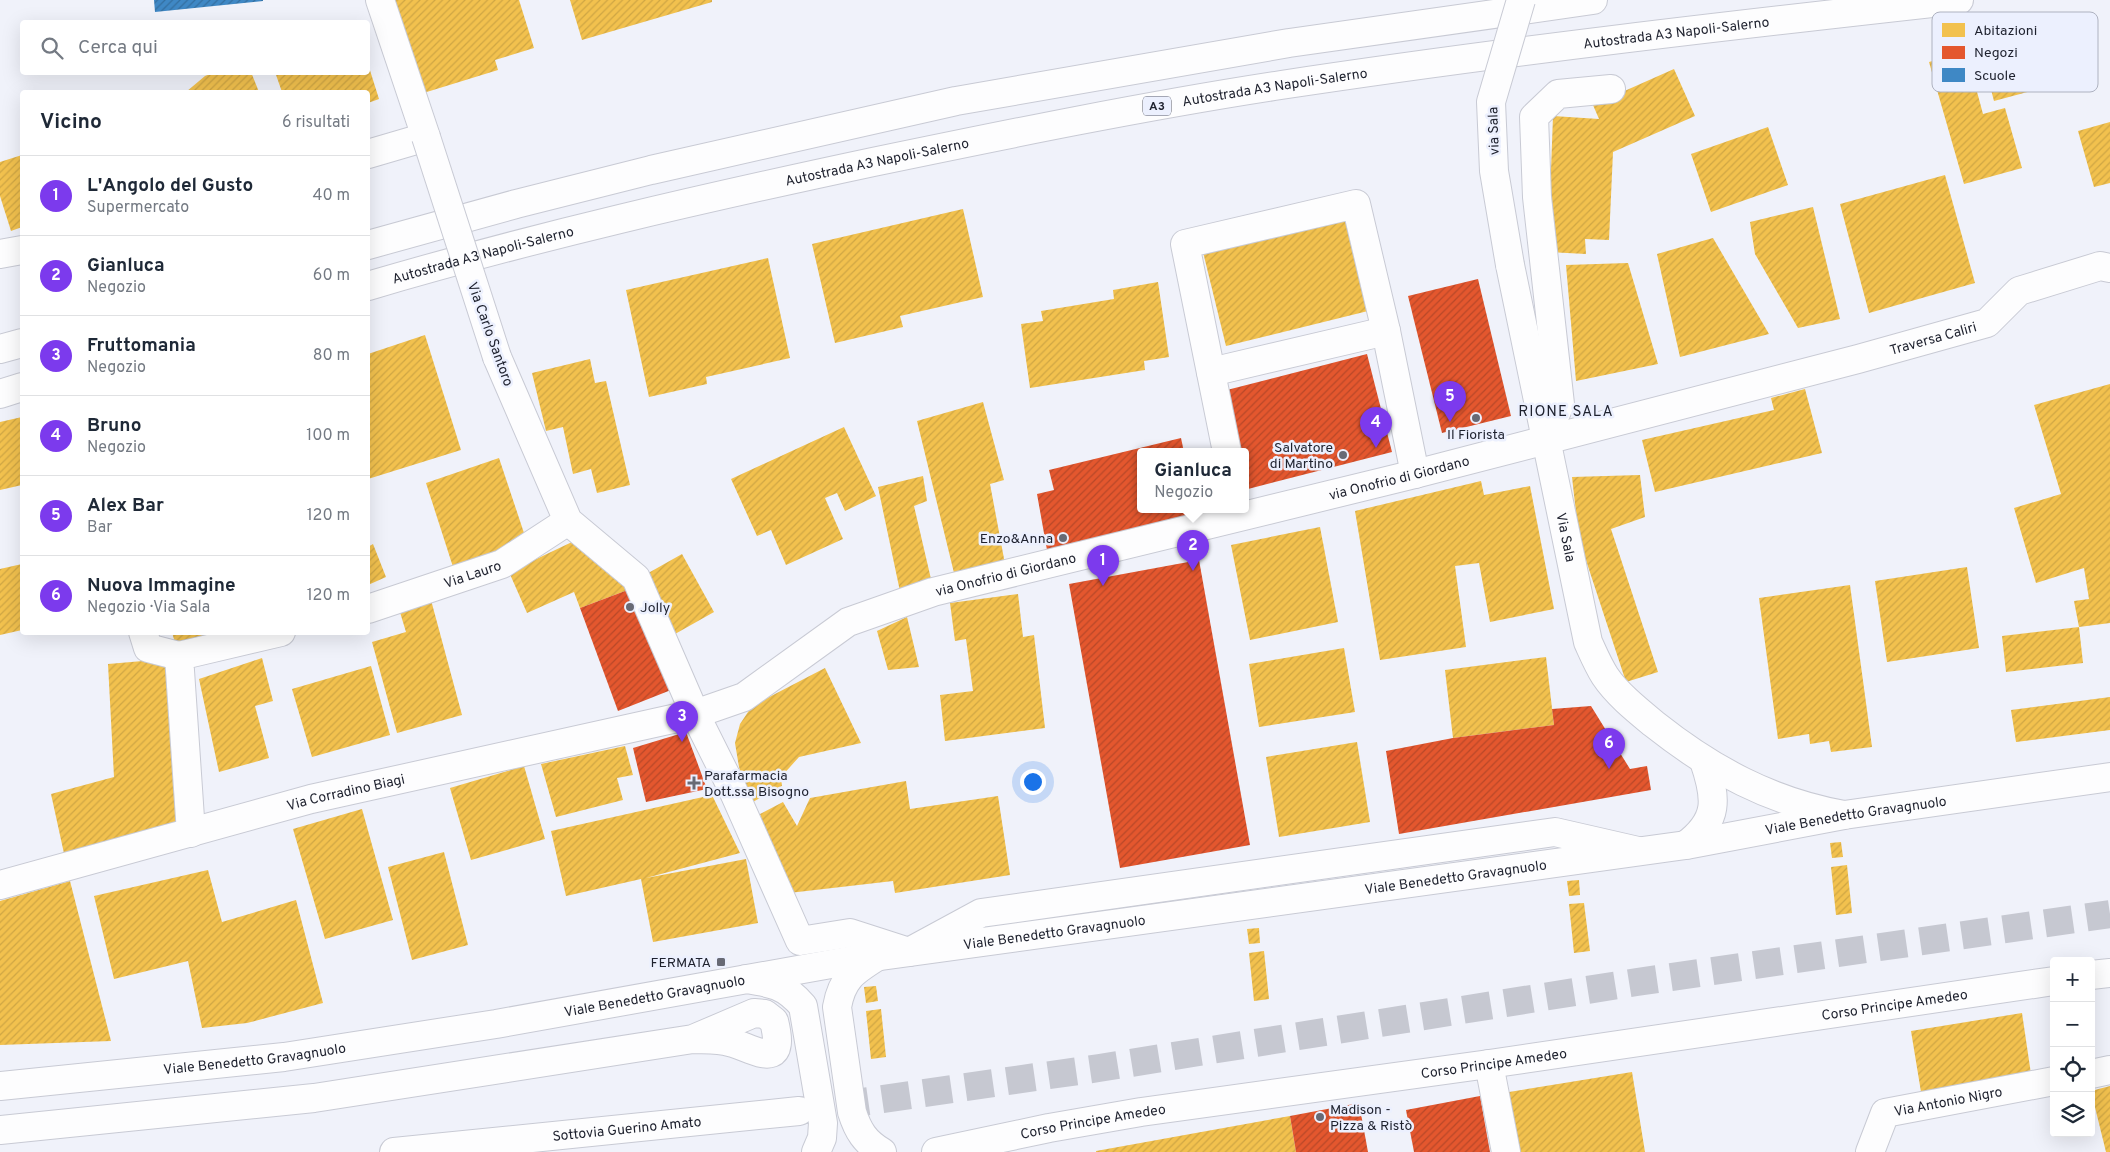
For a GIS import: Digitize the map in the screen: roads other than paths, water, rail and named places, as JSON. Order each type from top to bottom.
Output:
[{"type":"main road","name":"Via Carlo Santoro","points":[[380,0],[497,357],[568,521]]},
{"type":"main road","name":"via Sala","points":[[1510,265],[1494,171],[1491,102],[1521,0]]},
{"type":"main road","points":[[370,244],[516,204],[651,170],[956,102],[1289,43],[1593,0]]},
{"type":"main road","name":"Autostrada A3 Napoli-Salerno","points":[[370,285],[661,209],[928,151],[1155,106],[1278,86],[1558,46],[1959,0]]},
{"type":"main road","points":[[1544,440],[1560,404],[1537,197],[1534,117],[1558,94],[1611,89]]},
{"type":"main road","points":[[370,153],[426,137]]},
{"type":"main road","points":[[1226,448],[1185,244],[1356,204],[1386,331],[1416,474]]},
{"type":"main road","points":[[0,254],[20,250]]},
{"type":"main road","name":"Via Sala","points":[[1510,265],[1544,440],[1588,642],[1605,677],[1636,709],[1704,761],[1760,791],[1791,803],[1844,815]]},
{"type":"main road","name":"Traversa Caliri","points":[[1544,440],[1858,359],[1987,323],[2019,291],[2100,266],[2110,268]]},
{"type":"main road","points":[[1211,372],[1386,331]]},
{"type":"main road","points":[[0,350],[20,344]]},
{"type":"main road","points":[[0,394],[20,388]]},
{"type":"main road","name":"via Onofrio di Giordano","points":[[1249,512],[1416,474],[1544,440]]},
{"type":"main road","name":"via Onofrio di Giordano","points":[[695,714],[744,697],[848,622],[933,592],[1239,514]]},
{"type":"main road","points":[[568,521],[636,578],[695,714],[732,788],[800,941],[850,933],[909,952]]},
{"type":"main road","name":"Via Lauro","points":[[370,608],[502,564],[568,521]]},
{"type":"main road","points":[[144,635],[148,648],[179,656],[268,635]]},
{"type":"main road","points":[[179,656],[191,833]]},
{"type":"main road","name":"Via Corradino Biagi","points":[[0,885],[311,799],[695,714]]},
{"type":"main road","points":[[1686,845],[1708,825],[1712,808],[1711,781],[1704,761]]},
{"type":"main road","name":"Viale Benedetto Gravagnuolo","points":[[0,1086],[284,1057],[496,1024],[878,956],[1686,845],[1844,815],[2110,777]]},
{"type":"main road","points":[[878,956],[846,979],[840,991],[837,1007],[852,1112],[858,1128],[868,1143],[882,1152]]},
{"type":"main road","points":[[2095,975],[2110,973]]},
{"type":"main road","points":[[745,979],[774,983],[792,993],[803,1006],[823,1123],[822,1138],[816,1152]]},
{"type":"main road","name":"Corso Principe Amedeo","points":[[936,1152],[1049,1128],[1141,1112],[1489,1064],[2050,982]]},
{"type":"main road","points":[[0,1130],[314,1098],[693,1039]]},
{"type":"main road","points":[[1489,1064],[1506,1152]]},
{"type":"main road","points":[[2095,1073],[2110,1070]]},
{"type":"main road","name":"Via Antonio Nigro","points":[[1870,1152],[1884,1113],[2050,1082]]},
{"type":"main road","name":"Sottovia Guerino Amato","points":[[394,1152],[799,1111]]},
{"type":"tunnel","points":[[799,1111],[1099,1068],[1637,982],[2110,914]]},
{"type":"place","name":"Il Fiorista","points":[[1476,418]]},
{"type":"place","name":"Alex Bar","points":[[1450,422]]},
{"type":"place","name":"Bruno","points":[[1376,448]]},
{"type":"place","name":"Salvatore di Martino","points":[[1343,455]]},
{"type":"place","name":"Enzo&Anna","points":[[1063,538]]},
{"type":"place","name":"Gianluca","points":[[1193,571]]},
{"type":"place","name":"L'Angolo del Gusto","points":[[1103,586]]},
{"type":"place","name":"Jolly","points":[[630,607]]},
{"type":"place","name":"Fruttomania","points":[[682,742]]},
{"type":"place","name":"Nuova Immagine","points":[[1609,769]]},
{"type":"place","name":"Parafarmacia Dott.ssa Bisogno","points":[[694,783]]},
{"type":"place","name":"FERMATA","points":[[721,962]]},
{"type":"place","name":"Madison - Pizza & Ristò","points":[[1320,1117]]},
{"type":"district","name":"RIONE SALA","points":[[1566,411]]}]
